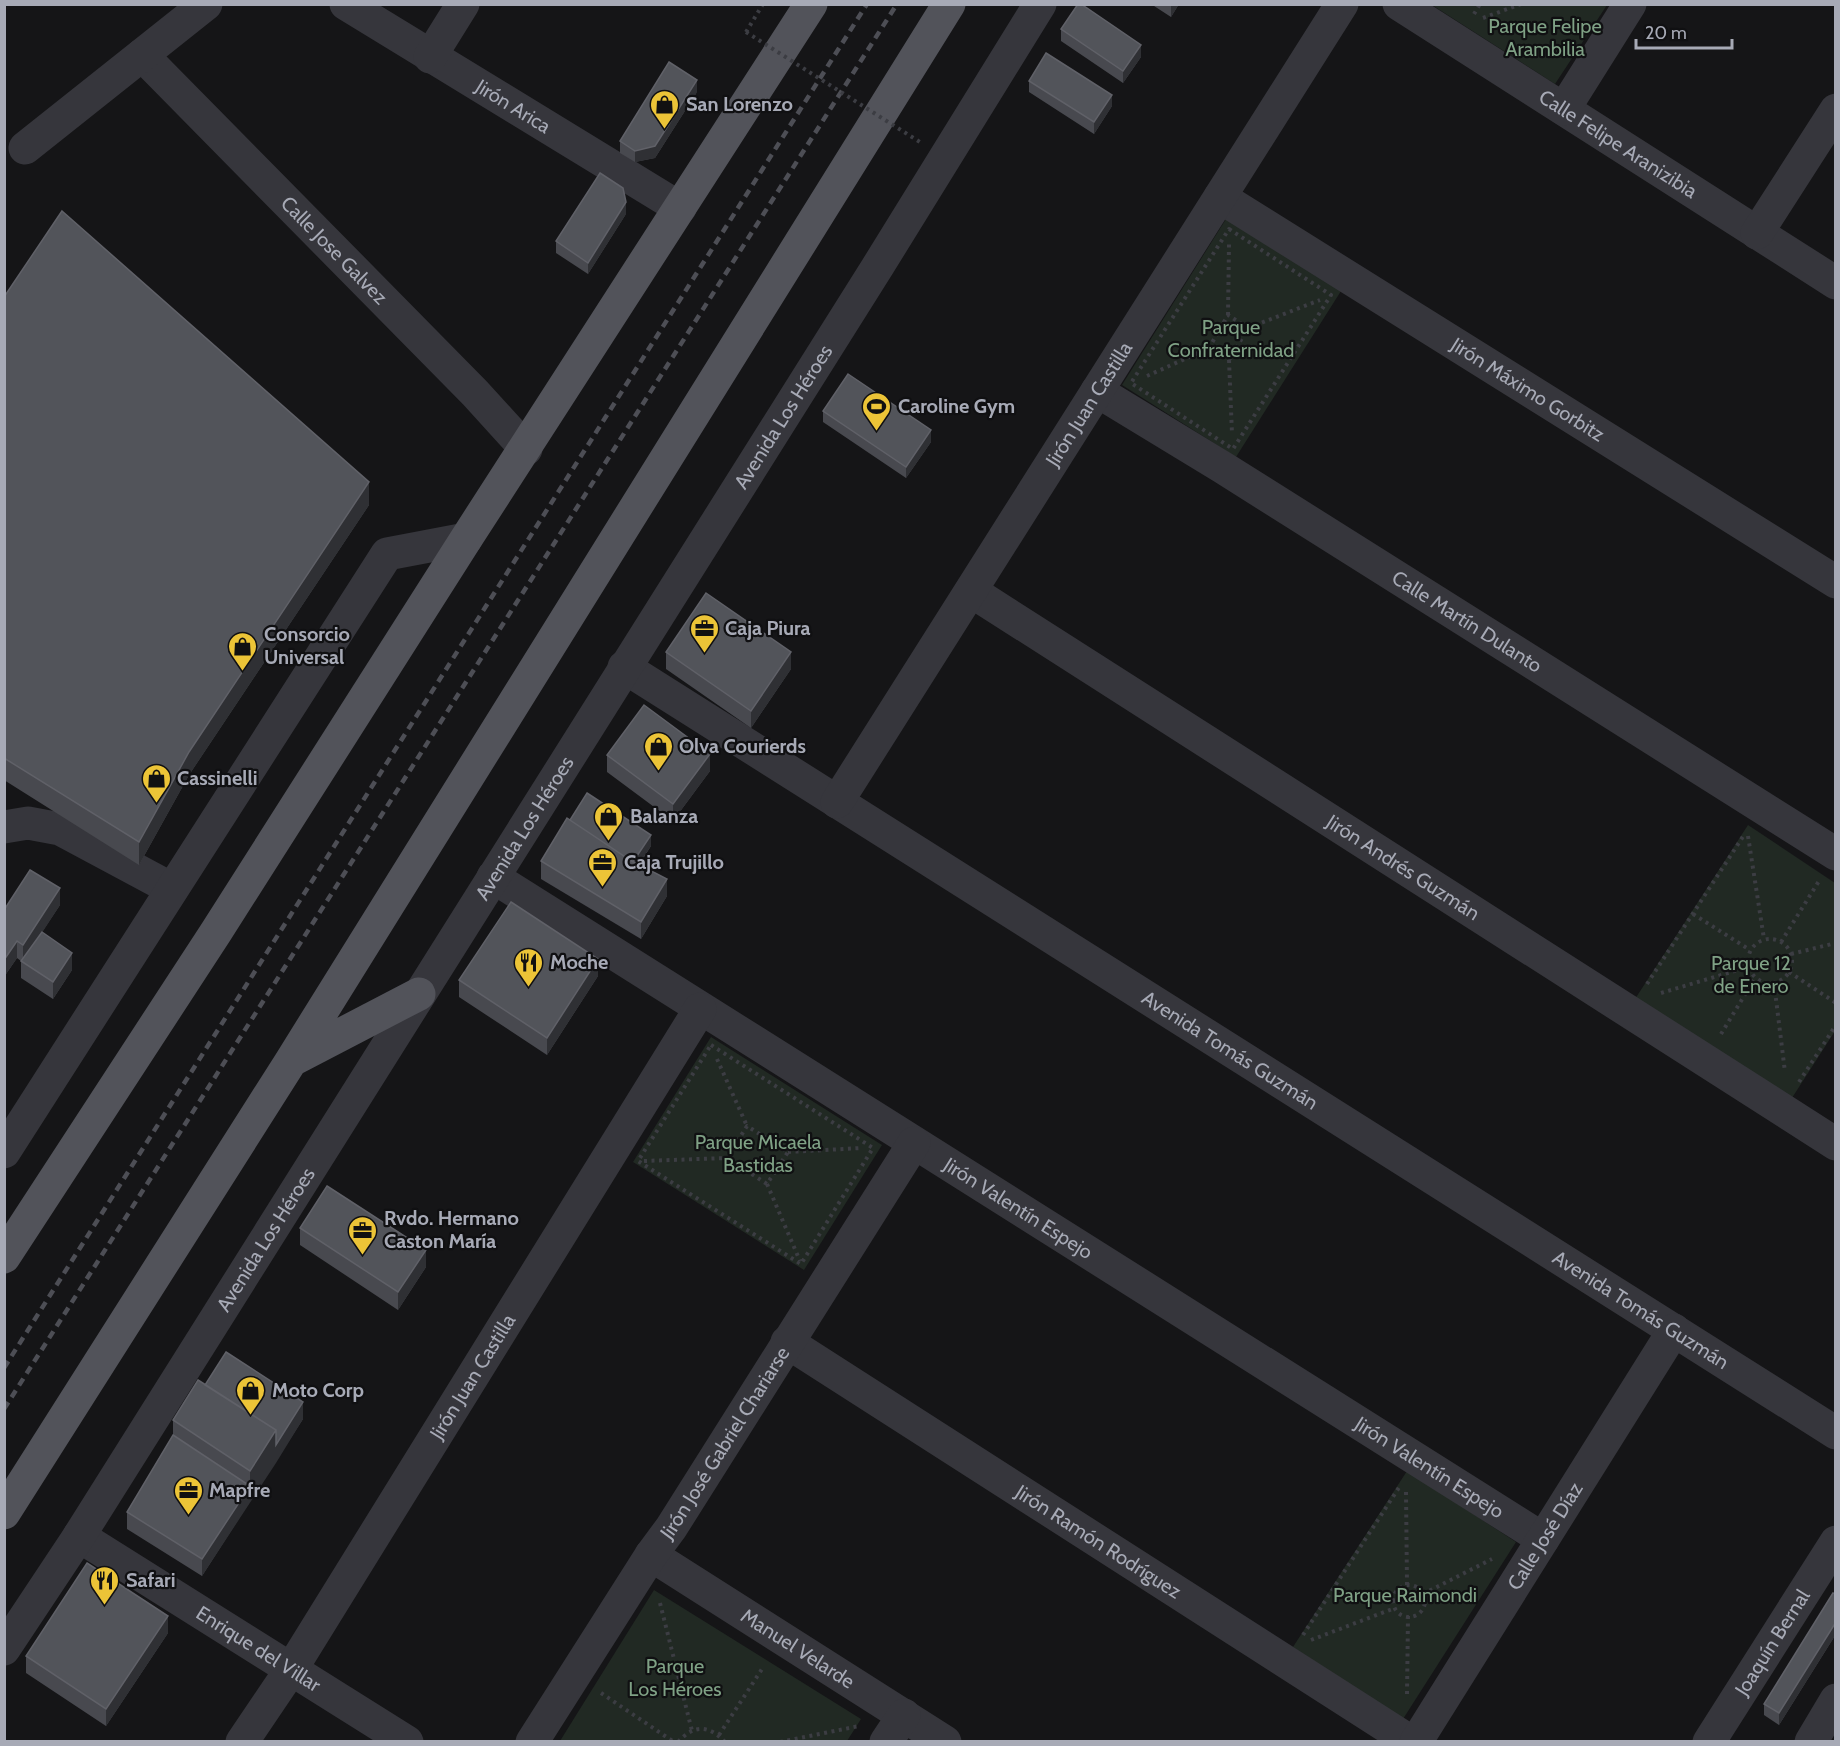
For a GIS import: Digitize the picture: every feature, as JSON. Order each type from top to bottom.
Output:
[{"type":"main road","points":[[4,1257],[216,932],[811,4]]},
{"type":"main road","points":[[4,1513],[291,1061],[949,4]]},
{"type":"main road","points":[[291,1061],[419,994]]},
{"type":"street","points":[[25,148],[206,4]]},
{"type":"street","name":"Jirón Arica","points":[[346,4],[680,208]]},
{"type":"street","points":[[430,57],[463,4]]},
{"type":"street","name":"Avenida Los Héroes","points":[[4,1650],[79,1536],[884,258],[1040,4]]},
{"type":"street","name":"Jirón Juan Castilla","points":[[837,802],[1342,4]]},
{"type":"street","name":"Calle Felipe Aranizibia","points":[[1399,4],[1836,283]]},
{"type":"street","points":[[1564,109],[1630,4]]},
{"type":"street","name":"Calle Jose Galvez","points":[[142,55],[475,393],[526,449]]},
{"type":"street","points":[[1757,233],[1836,110]]},
{"type":"street","name":"Jirón Máximo Gorbitz","points":[[1220,197],[1338,285],[1836,582]]},
{"type":"street","name":"Calle Martín Dulanto","points":[[1097,391],[1227,458],[1829,865]]},
{"type":"street","points":[[4,1152],[387,554],[466,539]]},
{"type":"street","name":"Jirón Andrés Guzmán","points":[[971,591],[1633,1006],[1785,1104],[1836,1144]]},
{"type":"street","name":"Avenida Tomás Guzmán","points":[[624,668],[1836,1433]]},
{"type":"street","points":[[4,828],[28,823],[60,829],[172,889]]},
{"type":"street","name":"Jirón Valentín Espejo","points":[[492,877],[914,1143],[1412,1468],[1543,1539]]},
{"type":"street","name":"Jirón Juan Castilla","points":[[242,1742],[626,1154],[700,1009]]},
{"type":"street","name":"Jirón José Gabriel Chariarse","points":[[532,1742],[651,1555],[671,1528],[787,1342],[814,1272],[914,1143]]},
{"type":"street","name":"Calle José Díaz","points":[[1416,1742],[1674,1330]]},
{"type":"street","name":"Jirón Ramón Rodríguez","points":[[787,1342],[1291,1654],[1411,1742]]},
{"type":"street","name":"Enrique del Villar","points":[[79,1536],[407,1742]]},
{"type":"street","name":"Joaquín Bernal","points":[[1709,1742],[1836,1542]]},
{"type":"street","name":"Manuel Velarde","points":[[651,1555],[782,1638],[895,1728],[945,1742]]},
{"type":"street","points":[[1811,1742],[1836,1700]]},
{"type":"path","points":[[763,4],[746,32],[922,144]]},
{"type":"path","points":[[1479,20],[1521,4]]},
{"type":"path","points":[[1097,391],[1131,383],[1209,348],[1228,315],[1229,229],[1220,197]]},
{"type":"path","points":[[1229,229],[1338,285]]},
{"type":"path","points":[[1131,383],[1229,229]]},
{"type":"path","points":[[1227,458],[1229,360],[1248,328],[1338,285]]},
{"type":"path","points":[[1227,458],[1338,285]]},
{"type":"path","points":[[1228,315],[1248,328]]},
{"type":"path","points":[[1209,348],[1229,360]]},
{"type":"path","points":[[1131,383],[1227,458]]},
{"type":"path","points":[[1633,1006],[1747,830],[1764,939]]},
{"type":"path","points":[[1781,942],[1829,865]]},
{"type":"path","points":[[1693,914],[1750,950]]},
{"type":"path","points":[[1764,939],[1781,942],[1791,954],[1792,966],[1785,978],[1774,983],[1764,983],[1755,978],[1748,967],[1750,950],[1757,942],[1764,939]]},
{"type":"path","points":[[1791,954],[1836,943]]},
{"type":"path","points":[[1633,1006],[1748,967]]},
{"type":"path","points":[[1789,972],[1836,1003]]},
{"type":"path","points":[[1719,1039],[1755,978]]},
{"type":"path","points":[[1774,983],[1785,1104]]},
{"type":"path","points":[[700,1009],[711,1045],[747,1126],[788,1152],[873,1148],[914,1143]]},
{"type":"path","points":[[1785,1104],[1836,1025]]},
{"type":"path","points":[[711,1045],[873,1148]]},
{"type":"path","points":[[626,1154],[711,1045]]},
{"type":"path","points":[[727,1158],[747,1126]]},
{"type":"path","points":[[814,1272],[873,1148]]},
{"type":"path","points":[[767,1184],[788,1152]]},
{"type":"path","points":[[626,1154],[727,1158],[767,1184],[814,1272]]},
{"type":"path","points":[[626,1154],[814,1272]]},
{"type":"path","points":[[1407,1585],[1412,1468]]},
{"type":"path","points":[[1291,1654],[1412,1468]]},
{"type":"path","points":[[651,1555],[657,1592],[692,1731]]},
{"type":"path","points":[[1423,1594],[1495,1557]]},
{"type":"path","points":[[1413,1585],[1423,1594],[1424,1605],[1412,1617],[1397,1612],[1393,1596],[1398,1589],[1413,1585]]},
{"type":"path","points":[[1291,1654],[1395,1608]]},
{"type":"path","points":[[1407,1695],[1408,1616]]},
{"type":"path","points":[[719,1736],[782,1638]]},
{"type":"path","points":[[596,1689],[676,1742],[692,1731],[708,1729],[725,1742]]},
{"type":"path","points":[[780,1742],[865,1724],[855,1718]]},
{"type":"green space","name":"Parque Felipe Arambilia","points":[[1432,5],[1607,5],[1555,84]]},
{"type":"green space","name":"Parque Confraternidad","points":[[1226,219],[1341,291],[1236,457],[1122,385]]},
{"type":"green space","name":"Parque 12 de Enero","points":[[1748,825],[1835,883],[1835,1031],[1790,1101],[1635,999]]},
{"type":"green space","name":"Parque Micaela Bastidas","points":[[711,1037],[882,1145],[804,1270],[633,1162]]},
{"type":"green space","name":"Parque Raimondi","points":[[1407,1471],[1516,1542],[1403,1719],[1293,1647]]},
{"type":"green space","name":"Parque Los Héroes","points":[[654,1590],[861,1719],[847,1741],[560,1741]]},
{"type":"building","points":[[1078,4],[1141,45],[1123,71],[1061,29]]},
{"type":"building","points":[[1046,53],[1112,95],[1094,122],[1029,81]]},
{"type":"building","points":[[669,62],[697,80],[655,146],[635,151],[620,141]]},
{"type":"building","points":[[600,173],[623,188],[626,202],[588,263],[556,241]]},
{"type":"building","points":[[62,211],[369,482],[189,752],[139,842],[4,758],[4,297]]},
{"type":"building","name":"Caroline Gym","points":[[848,374],[931,430],[906,467],[823,411]]},
{"type":"building","points":[[706,593],[791,652],[751,711],[666,652]]},
{"type":"building","name":"Olva Courierds","points":[[644,705],[710,754],[673,804],[607,755]]},
{"type":"building","points":[[587,793],[651,835],[633,862],[570,820]]},
{"type":"building","name":"Caja Trujillo","points":[[567,818],[630,860],[667,879],[641,922],[541,861]]},
{"type":"building","points":[[30,870],[60,888],[23,945],[17,941],[4,960],[4,910]]},
{"type":"building","name":"Moche","points":[[511,902],[598,959],[547,1038],[459,980]]},
{"type":"building","points":[[42,932],[72,953],[53,982],[21,961]]},
{"type":"building","name":"Rvdo. Hermano Caston María","points":[[327,1186],[426,1250],[398,1292],[300,1228]]},
{"type":"building","points":[[226,1352],[303,1402],[276,1445],[276,1430],[205,1385]]},
{"type":"building","points":[[198,1380],[276,1430],[250,1471],[173,1420]]},
{"type":"building","name":"Mapfre","points":[[173,1435],[250,1486],[202,1559],[127,1512]]},
{"type":"building","points":[[87,1563],[168,1616],[106,1709],[26,1656]]},
{"type":"building","points":[[1833,1593],[1836,1594],[1836,1622],[1779,1713],[1764,1704]]},
{"type":"railway","points":[[4,1368],[867,4]]},
{"type":"railway","points":[[4,1409],[897,4]]},
{"type":"place","name":"San Lorenzo","points":[[665,130]]},
{"type":"place","name":"Caroline Gym","points":[[877,432]]},
{"type":"place","name":"Caja Piura","points":[[704,654]]},
{"type":"place","name":"Consorcio Universal","points":[[243,672]]},
{"type":"place","name":"Olva Courierds","points":[[658,772]]},
{"type":"place","name":"Cassinelli","points":[[156,804]]},
{"type":"place","name":"Balanza","points":[[609,842]]},
{"type":"place","name":"Caja Trujillo","points":[[603,888]]},
{"type":"place","name":"Moche","points":[[529,988]]},
{"type":"place","name":"Rvdo. Hermano Caston María","points":[[363,1256]]},
{"type":"place","name":"Moto Corp","points":[[251,1416]]},
{"type":"place","name":"Mapfre","points":[[188,1516]]},
{"type":"place","name":"Safari","points":[[105,1606]]}]
